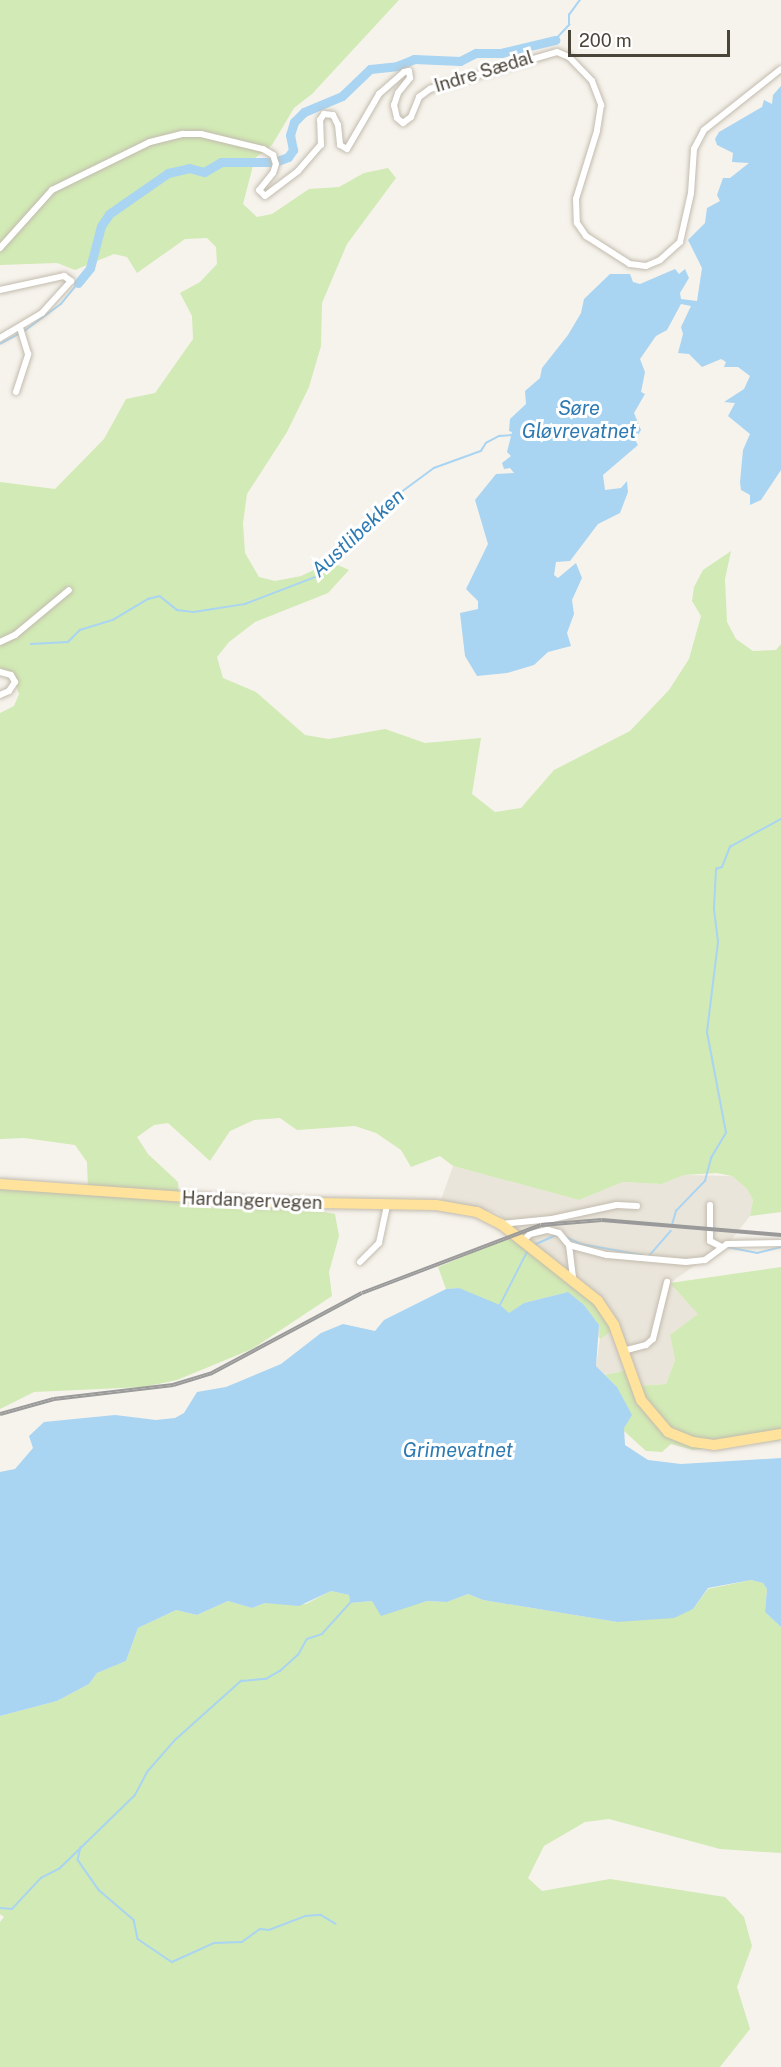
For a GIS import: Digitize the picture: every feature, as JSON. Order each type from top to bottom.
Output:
[{"type":"main road","name":"Hardangervegen","points":[[0,1184],[258,1203],[387,1204],[464,1208],[501,1224],[573,1280],[604,1308],[645,1409],[668,1432],[684,1440],[714,1445],[781,1434]]},
{"type":"street","name":"Indre Sædal","points":[[0,248],[52,190],[158,139],[201,134],[251,144],[276,162],[273,173],[259,190],[261,196],[287,180],[315,153],[323,137],[320,120],[324,114],[336,119],[340,145],[347,149],[379,94],[404,72],[409,71],[410,78],[398,93],[394,105],[397,118],[403,123],[411,117],[419,97],[437,85],[551,52],[563,53],[592,81],[601,105],[597,131],[576,199],[577,223],[586,236],[630,264],[645,266],[660,260],[680,242],[691,193],[694,149],[704,130],[781,69]]},
{"type":"street","points":[[0,290],[64,276],[71,279],[68,288],[23,330],[0,338]]},
{"type":"street","points":[[16,392],[27,361],[23,330]]},
{"type":"street","points":[[0,642],[15,635],[69,590]]},
{"type":"street","points":[[0,672],[10,675],[15,682],[9,692],[0,694]]},
{"type":"street","points":[[360,1262],[379,1243],[387,1204]]},
{"type":"street","name":"Hardangervegen","points":[[501,1224],[552,1219],[616,1205],[637,1206]]},
{"type":"street","points":[[710,1205],[710,1241],[720,1246],[781,1243]]},
{"type":"street","points":[[528,1247],[530,1234],[548,1230],[565,1240],[607,1255],[678,1262],[705,1260],[720,1246]]},
{"type":"street","points":[[565,1240],[573,1280]]},
{"type":"street","points":[[623,1351],[646,1345],[653,1339],[660,1300],[667,1282]]},
{"type":"shaded area","points":[[453,1166],[579,1200],[623,1182],[662,1184],[684,1175],[732,1176],[747,1189],[753,1200],[750,1216],[732,1239],[670,1283],[699,1314],[670,1335],[675,1360],[666,1384],[636,1386],[631,1369],[605,1375],[596,1366],[600,1339],[524,1240],[498,1213],[441,1200]]},
{"type":"green space","points":[[0,0],[399,0],[312,94],[294,108],[272,145],[255,158],[243,204],[257,217],[272,214],[309,189],[339,187],[364,173],[388,168],[396,178],[347,244],[322,303],[321,346],[309,387],[287,432],[247,494],[243,523],[245,553],[259,577],[275,581],[301,576],[331,562],[349,570],[328,593],[255,622],[229,642],[217,657],[223,678],[256,692],[305,735],[329,739],[385,729],[425,743],[481,738],[472,794],[495,812],[521,808],[554,770],[630,731],[669,690],[689,659],[701,616],[692,601],[694,587],[703,570],[731,551],[725,579],[727,622],[736,639],[753,651],[776,650],[781,644],[781,1212],[750,1216],[753,1200],[747,1189],[732,1176],[717,1173],[684,1175],[662,1184],[623,1182],[579,1200],[453,1166],[440,1156],[411,1167],[401,1150],[376,1133],[355,1126],[297,1130],[280,1118],[254,1120],[230,1131],[210,1161],[168,1123],[154,1125],[137,1137],[148,1154],[178,1182],[179,1199],[290,1206],[335,1214],[339,1236],[329,1272],[332,1296],[252,1349],[177,1380],[144,1387],[34,1392],[0,1409],[0,1186],[88,1190],[87,1162],[75,1145],[24,1138],[0,1139],[0,713],[14,706],[19,694],[13,678],[0,674],[0,482],[55,489],[104,439],[126,399],[155,393],[193,339],[192,316],[180,293],[200,282],[217,264],[216,247],[207,238],[185,239],[137,273],[127,257],[114,254],[75,270],[57,263],[0,265]]},
{"type":"green space","points":[[511,1237],[589,1296],[612,1331],[600,1339],[599,1325],[584,1305],[568,1292],[524,1303],[509,1314],[459,1288],[446,1289],[438,1267]]},
{"type":"green space","points":[[781,1267],[781,1440],[693,1450],[671,1444],[662,1452],[646,1451],[624,1431],[617,1387],[605,1375],[631,1369],[637,1386],[666,1384],[675,1360],[670,1335],[698,1314],[670,1283]]},
{"type":"green space","points":[[751,1580],[763,1583],[767,1589],[765,1612],[781,1627],[781,1853],[720,1849],[609,1819],[585,1822],[544,1846],[528,1878],[542,1891],[610,1879],[725,1897],[744,1917],[752,1946],[737,1987],[750,2029],[720,2067],[0,2067],[0,1922],[4,1917],[0,1914],[0,1716],[57,1701],[89,1684],[97,1673],[126,1661],[138,1628],[176,1610],[197,1615],[228,1601],[252,1608],[265,1603],[306,1604],[331,1591],[349,1595],[350,1603],[372,1601],[377,1606],[404,1607],[427,1601],[447,1602],[468,1594],[483,1600],[617,1622],[693,1609],[708,1589]]},
{"type":"water","name":"Søre Gløvrevatnet","points":[[781,86],[781,470],[761,500],[750,505],[750,495],[741,490],[740,482],[743,450],[750,434],[728,416],[735,403],[724,402],[744,389],[750,376],[738,367],[724,367],[726,362],[721,359],[702,367],[689,354],[678,353],[683,334],[681,327],[691,306],[681,304],[667,330],[656,336],[640,359],[645,372],[641,392],[645,394],[634,413],[641,430],[635,440],[638,445],[603,475],[605,490],[621,488],[627,481],[628,492],[620,513],[598,524],[570,561],[556,562],[554,575],[558,578],[576,563],[582,578],[572,600],[574,614],[567,633],[571,646],[548,652],[534,665],[507,673],[477,676],[465,656],[460,613],[478,609],[478,601],[466,589],[488,544],[475,500],[496,474],[514,473],[510,468],[504,469],[502,463],[511,456],[507,452],[512,432],[509,431],[510,419],[526,404],[525,391],[540,378],[542,368],[568,335],[581,313],[584,299],[610,274],[630,274],[633,282],[640,284],[675,269],[679,274],[685,269],[689,278],[680,293],[681,299],[697,301],[702,268],[688,240],[705,223],[707,208],[720,201],[717,195],[723,178],[730,178],[749,163],[732,162],[733,153],[717,145],[715,139],[719,132],[762,107],[764,100],[772,104],[773,95]]},
{"type":"water","name":"Grimevatnet","points":[[459,1288],[500,1305],[509,1313],[524,1303],[568,1292],[584,1305],[599,1325],[596,1366],[617,1387],[632,1415],[624,1428],[625,1445],[648,1460],[681,1464],[781,1458],[781,1627],[765,1612],[767,1589],[763,1583],[751,1580],[708,1588],[693,1609],[674,1618],[617,1622],[483,1600],[468,1594],[447,1602],[427,1601],[381,1616],[372,1601],[350,1603],[349,1595],[331,1591],[299,1606],[265,1603],[252,1608],[228,1601],[197,1615],[176,1610],[138,1628],[126,1661],[97,1673],[89,1684],[57,1701],[0,1716],[0,1472],[15,1469],[33,1448],[29,1436],[44,1422],[115,1415],[156,1420],[175,1418],[184,1413],[197,1392],[226,1387],[281,1364],[321,1333],[343,1324],[375,1331],[384,1320],[446,1289]]},
{"type":"waterway","points":[[555,40],[569,25],[569,15],[580,0]]},
{"type":"waterway","points":[[78,283],[90,268],[101,226],[109,214],[168,173],[189,168],[204,172],[221,162],[275,162],[288,157],[293,150],[290,135],[294,122],[304,112],[342,96],[370,69],[397,66],[414,59],[460,61],[476,53],[501,53],[555,40]]},
{"type":"waterway","points":[[23,332],[61,304],[78,283]]},
{"type":"waterway","points":[[0,344],[19,334]]},
{"type":"waterway","name":"Austlibekken","points":[[31,644],[68,642],[80,630],[113,620],[148,599],[160,596],[177,610],[194,612],[245,604],[318,576],[396,496],[434,468],[481,451],[486,443],[499,436],[512,435]]},
{"type":"waterway","points":[[672,1225],[676,1211],[705,1181],[711,1158],[726,1133],[707,1032],[718,942],[714,908],[716,869],[722,867],[730,847],[781,819]]},
{"type":"waterway","points":[[649,1256],[671,1231]]},
{"type":"waterway","points":[[534,1245],[556,1235]]},
{"type":"waterway","points":[[564,1236],[581,1244],[643,1255]]},
{"type":"waterway","points":[[727,1247],[757,1253],[781,1247]]},
{"type":"waterway","points":[[500,1305],[528,1250]]},
{"type":"waterway","points":[[0,1908],[12,1909],[41,1878],[59,1869],[135,1795],[148,1771],[175,1740],[241,1681],[266,1679],[280,1671],[298,1655],[307,1639],[322,1634],[350,1603]]},
{"type":"waterway","points":[[81,1847],[78,1860],[99,1890],[134,1920],[138,1939],[172,1962],[214,1943],[242,1942],[260,1929],[269,1930],[305,1916],[321,1915],[336,1924]]},
{"type":"railway","points":[[0,1414],[54,1399],[173,1385],[210,1374],[362,1293],[541,1225],[602,1220],[781,1235]]}]
